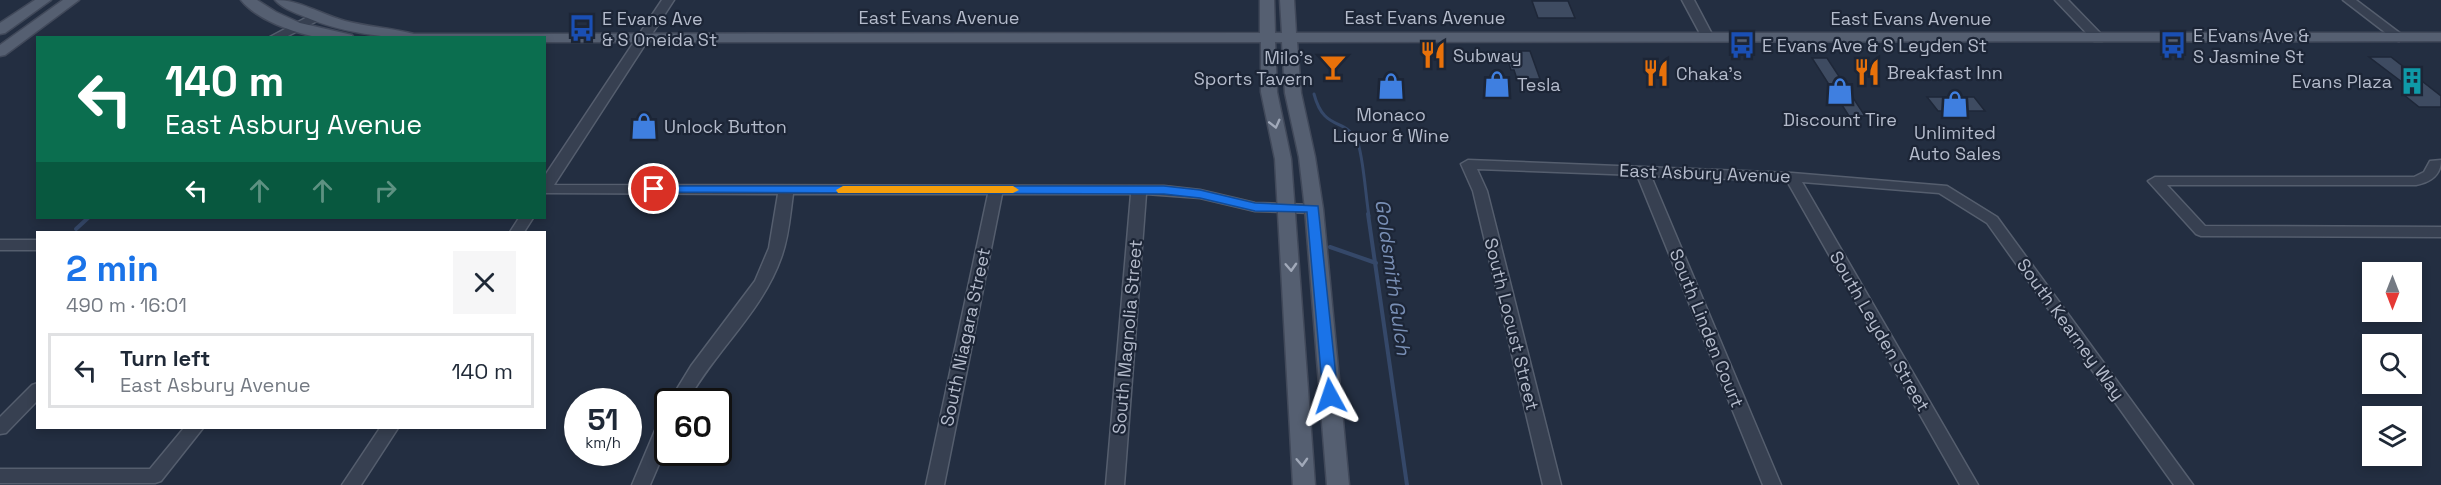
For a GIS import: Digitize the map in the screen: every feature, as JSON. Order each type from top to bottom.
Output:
[{"type":"main road","points":[[0,30],[44,0]]},
{"type":"main road","points":[[0,52],[72,0]]},
{"type":"main road","points":[[248,0],[296,27],[338,36]]},
{"type":"main road","name":"East Evans Avenue","points":[[282,0],[315,17],[363,30],[403,36]]},
{"type":"main road","points":[[1267,0],[1269,92],[1282,154],[1287,209],[1304,485]]},
{"type":"main road","points":[[1287,0],[1294,103],[1307,156],[1314,208],[1338,485]]},
{"type":"main road","name":"East Evans Avenue","points":[[546,36],[2441,37]]},
{"type":"street","points":[[546,186],[551,169],[668,0]]},
{"type":"street","points":[[1688,0],[1708,38]]},
{"type":"street","points":[[2061,0],[2098,38]]},
{"type":"street","points":[[2349,0],[2399,37]]},
{"type":"street","points":[[278,36],[315,17]]},
{"type":"street","name":"East Asbury Avenue","points":[[1468,164],[1792,177],[1942,189]]},
{"type":"street","name":"South Locust Street","points":[[1468,164],[1480,191],[1552,485]]},
{"type":"street","points":[[2441,164],[2435,164],[2435,180],[2416,182],[2155,181],[2201,231],[2441,232]]},
{"type":"street","name":"South Linden Court","points":[[1642,171],[1772,485]]},
{"type":"street","name":"South Leyden Street","points":[[1792,177],[1969,485]]},
{"type":"street","points":[[546,189],[1139,190],[1185,192],[1244,205],[1287,209],[1314,208]]},
{"type":"street","name":"South Niagara Street","points":[[935,485],[996,189]]},
{"type":"street","name":"South Kearney Way","points":[[1942,189],[1992,220],[2184,485]]},
{"type":"street","points":[[686,388],[696,370],[735,323],[758,290],[770,266],[780,237],[786,190]]},
{"type":"street","name":"South Magnolia Street","points":[[1115,485],[1139,190]]},
{"type":"street","points":[[0,257],[7,245],[36,245]]},
{"type":"street","points":[[0,428],[36,391]]},
{"type":"street","points":[[0,476],[155,476],[193,429]]},
{"type":"street","points":[[351,485],[388,429]]},
{"type":"street","points":[[641,485],[654,454]]},
{"type":"building","points":[[1532,1],[1568,1],[1575,18],[1538,18]]},
{"type":"building","points":[[1505,51],[1530,51],[1540,79],[1517,79],[1514,70],[1511,70]]},
{"type":"building","name":"Evans Plaza","points":[[2369,57],[2391,57],[2441,96],[2441,107],[2419,107],[2404,95],[2419,95]]},
{"type":"building","name":"Discount Tire","points":[[1812,58],[1827,58],[1865,116],[1849,116]]},
{"type":"building","name":"Unlimited Auto Sales","points":[[1927,97],[1974,97],[1985,111],[1938,111]]},
{"type":"waterway","name":"Goldsmith Gulch","points":[[1314,94],[1323,114],[1347,129],[1357,141],[1363,165],[1369,216]]},
{"type":"waterway","name":"Goldsmith Gulch","points":[[1368,214],[1375,263]]},
{"type":"waterway","points":[[76,229],[87,219]]},
{"type":"waterway","points":[[1330,247],[1375,263]]},
{"type":"waterway","name":"Goldsmith Gulch","points":[[1375,263],[1407,485]]},
{"type":"slow traffic","points":[[843,190],[1013,190]]},
{"type":"place","name":"E Evans Ave & S Oneida St","points":[[582,28]]},
{"type":"place","name":"E Evans Ave & S Leyden St","points":[[1742,45]]},
{"type":"place","name":"E Evans Ave & S Jasmine St","points":[[2173,45]]},
{"type":"place","name":"Subway","points":[[1433,55]]},
{"type":"place","name":"Milo's Sports Tavern","points":[[1333,67]]},
{"type":"place","name":"Breakfast Inn","points":[[1867,72]]},
{"type":"place","name":"Chaka's","points":[[1656,73]]},
{"type":"place","name":"Evans Plaza","points":[[2412,81]]},
{"type":"place","name":"Tesla","points":[[1497,84]]},
{"type":"place","name":"Monaco Liquor & Wine","points":[[1391,86]]},
{"type":"place","name":"Discount Tire","points":[[1840,91]]},
{"type":"place","name":"Unlimited Auto Sales","points":[[1955,104]]},
{"type":"place","name":"Unlock Button","points":[[644,126]]},
{"type":"route","points":[[654,189],[1164,190],[1200,194],[1255,207],[1314,208],[1330,396]]}]
